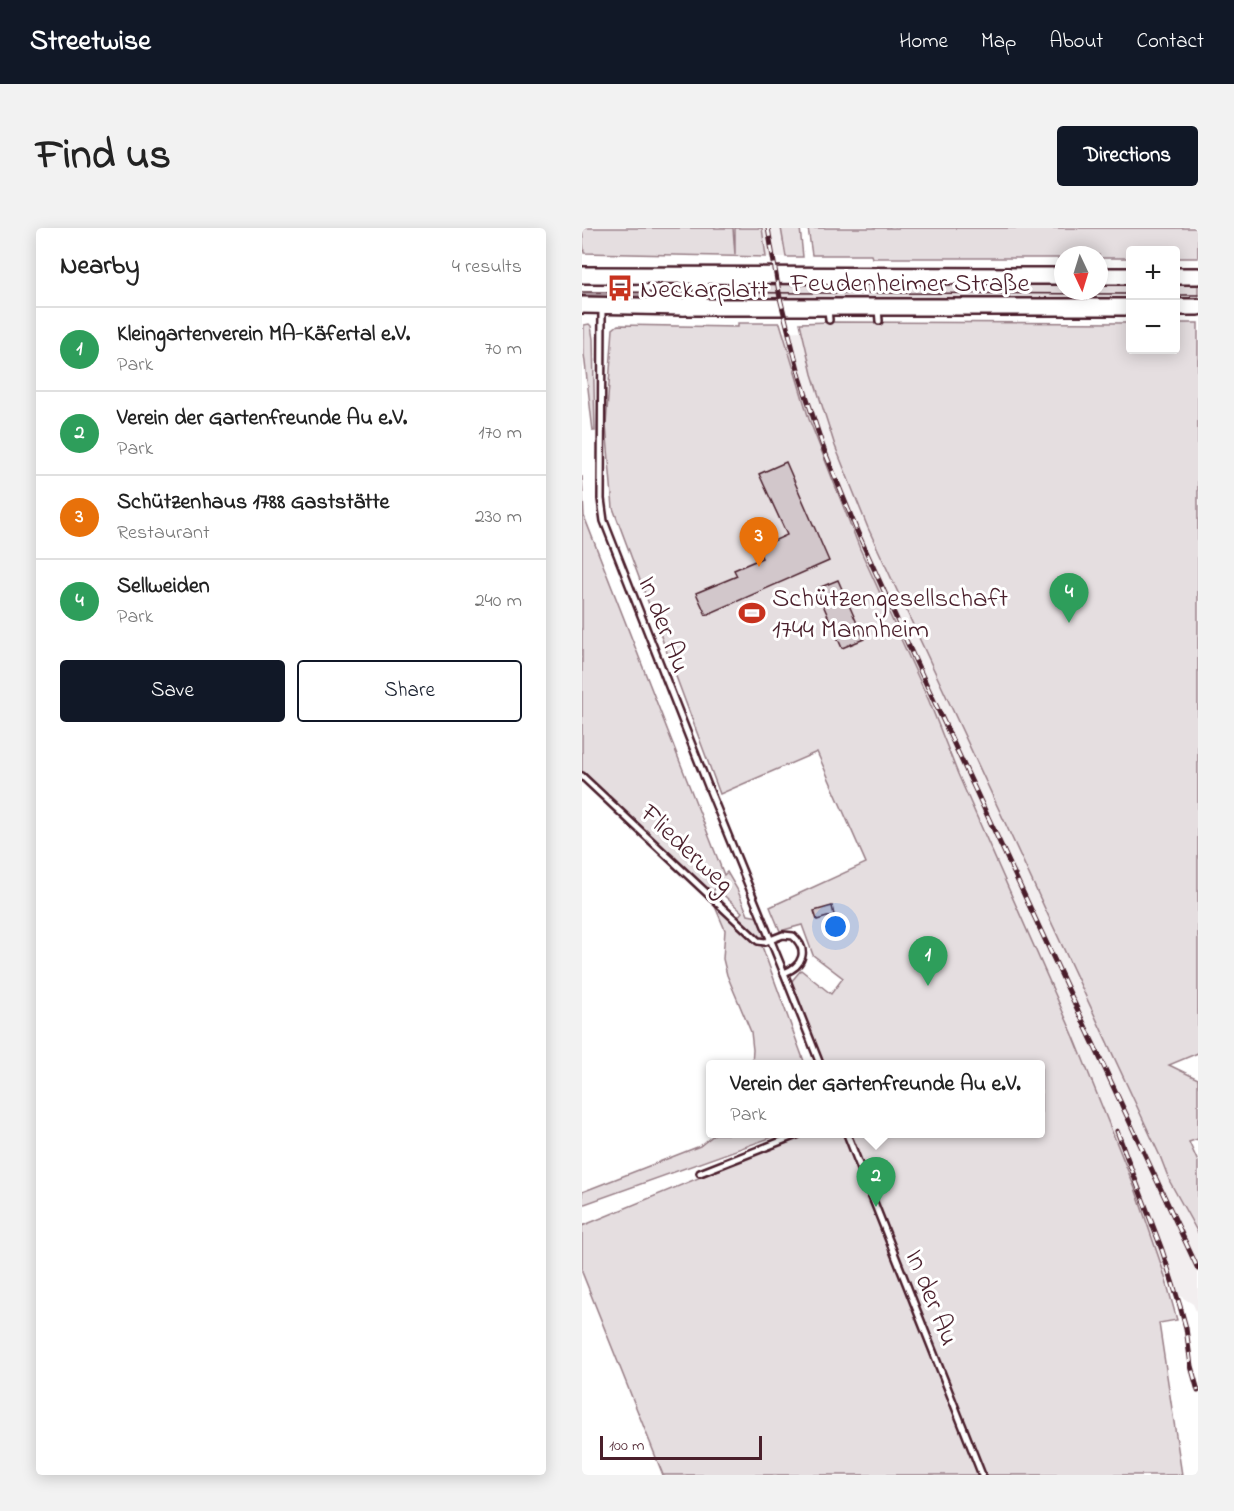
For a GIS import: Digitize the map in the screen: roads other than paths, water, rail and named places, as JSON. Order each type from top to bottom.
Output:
[{"type":"main road","name":"Feudenheimer Straße","points":[[582,275],[1054,276]]},
{"type":"main road","points":[[684,307],[702,293],[699,276]]},
{"type":"main road","points":[[1108,276],[1126,276]]},
{"type":"main road","points":[[1180,276],[1198,276]]},
{"type":"main road","name":"Feudenheimer Straße","points":[[582,305],[828,314],[1126,307]]},
{"type":"main road","points":[[1180,307],[1198,307]]},
{"type":"lane","name":"In der Au","points":[[602,305],[601,488],[604,521],[818,1060]]},
{"type":"lane","name":"Fliederweg","points":[[582,776],[758,941],[770,940]]},
{"type":"lane","points":[[770,940],[783,935],[793,936],[800,942],[803,953],[799,964],[784,973]]},
{"type":"lane","points":[[700,1173],[789,1138]]},
{"type":"lane","name":"In der Au","points":[[849,1138],[982,1475]]},
{"type":"tram line","points":[[582,292],[1126,294]]},
{"type":"tram line","points":[[1180,295],[1198,295]]},
{"type":"railway","points":[[768,228],[780,298],[800,377],[823,447],[857,531],[1198,1269]]},
{"type":"railway","points":[[1117,1131],[1162,1250],[1180,1306],[1198,1391]]},
{"type":"place","name":"Neckarplatt","points":[[620,288]]},
{"type":"place","name":"Schützenhaus 1788 Gaststätte","points":[[759,567]]},
{"type":"place","name":"Schützengesellschaft 1744 Mannheim","points":[[752,613]]},
{"type":"place","name":"Sellweiden","points":[[1069,623]]},
{"type":"place","name":"Kleingartenverein MA-Käfertal e.V.","points":[[928,986]]},
{"type":"place","name":"Verein der Gartenfreunde Au e.V.","points":[[876,1207]]}]
